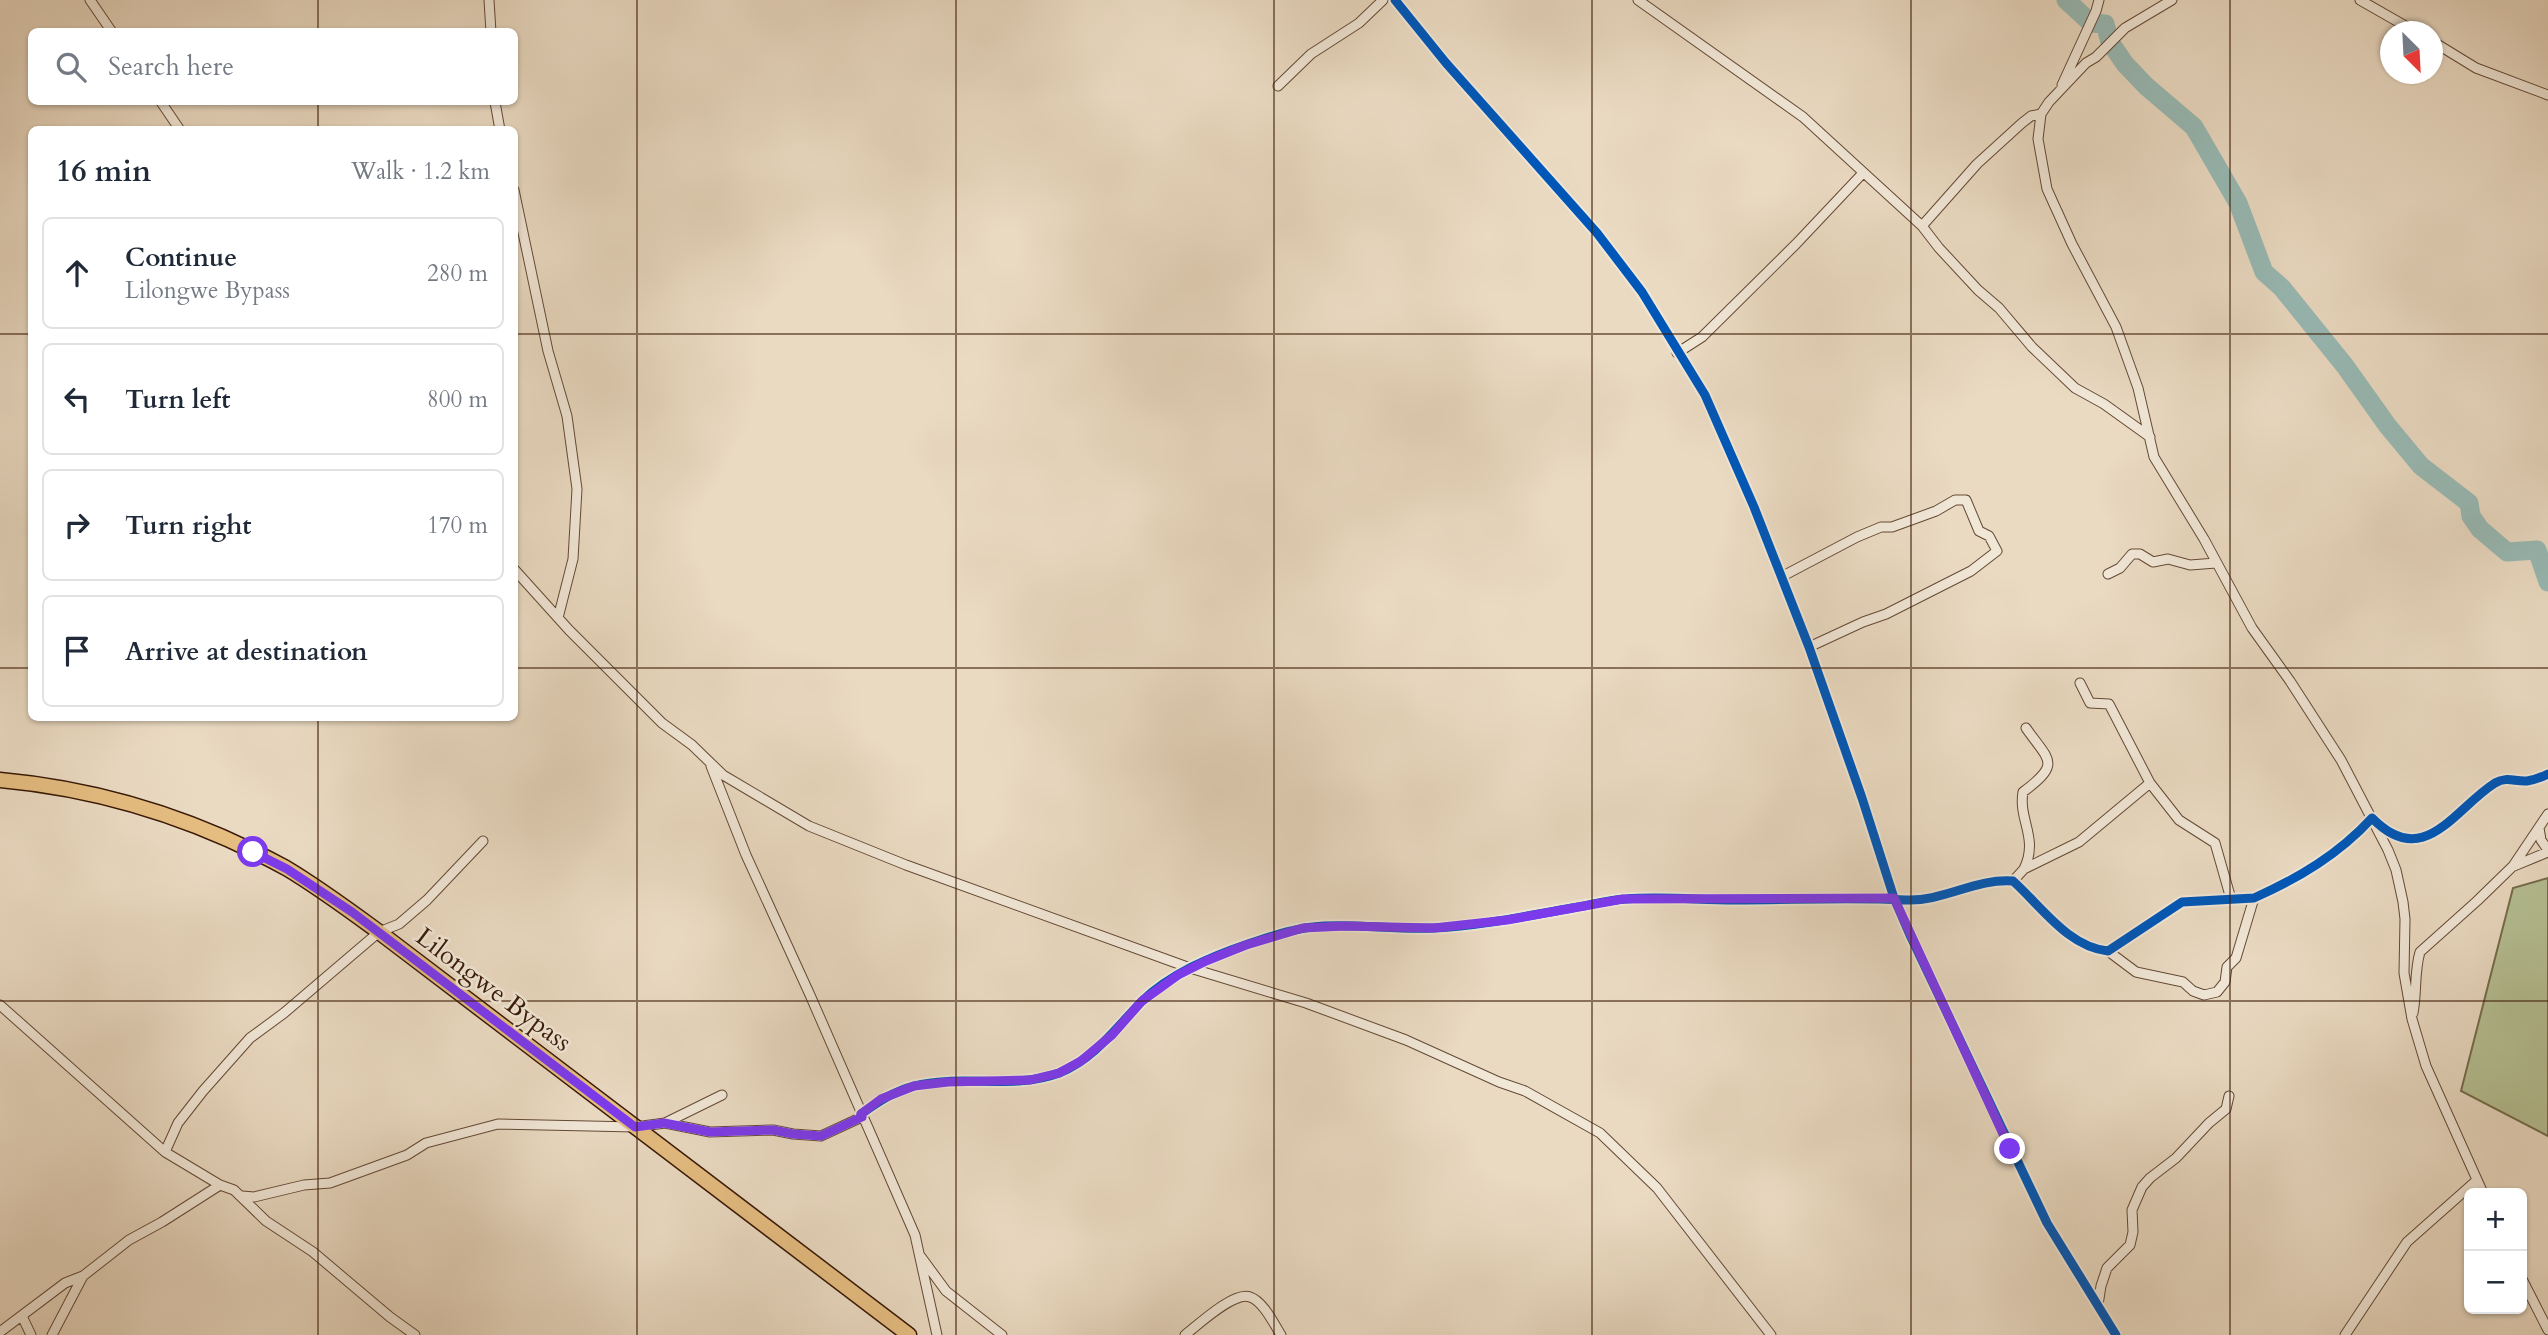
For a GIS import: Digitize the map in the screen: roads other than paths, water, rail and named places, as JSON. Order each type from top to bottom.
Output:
[{"type":"main road","name":"Lilongwe Bypass","points":[[0,780],[28,782],[119,800],[192,824],[287,869],[379,932],[909,1335]]},
{"type":"street","points":[[90,0],[109,28]]},
{"type":"street","points":[[488,0],[491,28]]},
{"type":"street","points":[[1278,86],[1311,54],[1359,23],[1382,0]]},
{"type":"street","points":[[1395,0],[1446,63],[1597,233],[1642,292],[1705,395],[1809,647],[1894,898],[2047,1223],[2116,1335]]},
{"type":"street","points":[[1638,0],[1803,117],[1922,226],[1978,290],[1999,308],[2032,347],[2075,388],[2104,404],[2150,437]]},
{"type":"street","points":[[2060,90],[2099,0]]},
{"type":"street","points":[[2172,0],[2125,28],[2060,90],[2041,114],[2038,139],[2047,189],[2072,244],[2116,327],[2138,388],[2154,457],[2204,539],[2252,628],[2341,760],[2388,850],[2400,883],[2405,919],[2404,972],[2412,1019],[2426,1066],[2481,1188]]},
{"type":"street","points":[[2360,0],[2397,21]]},
{"type":"street","points":[[2443,48],[2476,68],[2545,95],[2548,104]]},
{"type":"street","points":[[163,105],[177,126]]},
{"type":"street","points":[[496,105],[499,126]]},
{"type":"street","points":[[1922,226],[1976,164],[2031,116],[2041,114]]},
{"type":"street","points":[[1677,353],[1702,337],[1863,173]]},
{"type":"street","points":[[518,209],[548,351],[564,400],[577,489],[573,559],[558,618]]},
{"type":"street","points":[[1781,578],[1857,537],[1936,511],[1955,500],[1966,500],[1979,531],[1989,536],[1997,551],[1972,571],[1886,614],[1809,647]]},
{"type":"street","points":[[2108,574],[2120,568],[2132,554],[2140,554],[2153,562],[2168,559],[2190,565],[2216,563]]},
{"type":"street","points":[[518,573],[662,723],[692,745],[711,765],[784,813],[818,830],[919,870],[1190,968],[1306,1003],[1406,1040],[1525,1091],[1600,1133],[1657,1188],[1771,1335]]},
{"type":"street","points":[[2080,683],[2090,703],[2109,704],[2150,783],[2179,820],[2215,843],[2231,899]]},
{"type":"street","points":[[664,1123],[710,1132],[773,1130],[821,1136],[862,1115],[881,1099],[914,1086],[948,1082],[1030,1080],[1071,1067],[1112,1035],[1142,1001],[1190,968],[1246,945],[1296,930],[1322,926],[1434,928],[1507,920],[1623,899],[1907,900],[1998,880],[2013,880],[2024,869],[2030,857],[2031,839],[2022,801],[2024,792],[2042,778],[2049,760],[2046,752],[2026,728]]},
{"type":"street","points":[[711,765],[746,855],[915,1235],[937,1335]]},
{"type":"street","points":[[2372,818],[2384,830],[2398,837],[2424,837],[2453,820],[2494,784],[2505,778],[2526,781],[2548,774]]},
{"type":"street","points":[[2024,869],[2079,842],[2150,783]]},
{"type":"street","points":[[2412,1019],[2420,951],[2512,866],[2548,814]]},
{"type":"street","points":[[2108,951],[2182,902],[2255,898],[2320,864],[2341,849],[2372,818]]},
{"type":"street","points":[[2512,866],[2548,851],[2539,828]]},
{"type":"street","points":[[165,1152],[178,1123],[250,1038],[284,1013],[379,932],[399,925],[427,900],[483,841]]},
{"type":"street","points":[[2013,880],[2058,926],[2098,950],[2108,951],[2136,972],[2183,982],[2193,991],[2204,995],[2217,992],[2225,982],[2227,967],[2236,958],[2255,898]]},
{"type":"street","points":[[0,1005],[165,1152],[220,1185],[234,1190],[266,1221],[313,1252],[415,1335]]},
{"type":"street","points":[[242,1196],[254,1197],[304,1185],[330,1183],[407,1155],[426,1143],[498,1124],[635,1127],[664,1123],[722,1095]]},
{"type":"street","points":[[2098,1305],[2107,1268],[2130,1245],[2133,1210],[2142,1187],[2226,1109],[2229,1096]]},
{"type":"street","points":[[2345,1335],[2407,1242],[2477,1180]]},
{"type":"street","points":[[0,1332],[65,1283],[83,1276],[129,1240],[220,1185]]},
{"type":"street","points":[[919,1254],[946,1291],[1002,1335]]},
{"type":"street","points":[[52,1335],[83,1276]]},
{"type":"street","points":[[2527,1289],[2548,1330]]},
{"type":"street","points":[[1185,1335],[1230,1301],[1241,1296],[1251,1297],[1260,1305],[1282,1335]]},
{"type":"street","points":[[22,1316],[31,1335]]},
{"type":"waterway","points":[[2066,0],[2091,23],[2105,24],[2110,42],[2125,64],[2194,127],[2238,203],[2264,272],[2282,288],[2345,366],[2387,425],[2421,466],[2469,503],[2471,516],[2480,529],[2507,552],[2537,550],[2548,582]]}]
